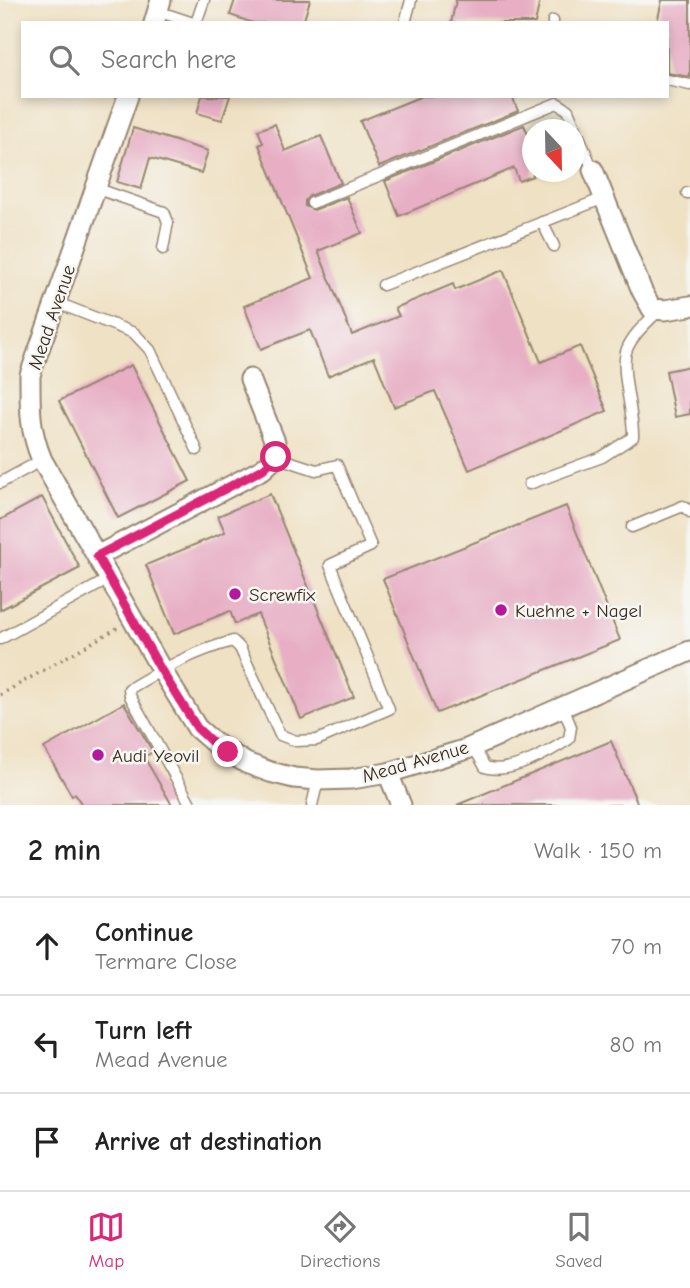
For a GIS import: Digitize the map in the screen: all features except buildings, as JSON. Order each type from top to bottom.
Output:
[{"type":"street","name":"Mead Avenue","points":[[127,98],[30,375],[33,439],[42,460],[132,619],[197,728],[213,743],[258,768],[294,778],[351,779],[388,773],[472,746],[690,651]]},
{"type":"street","points":[[593,170],[642,291],[652,309],[690,306]]},
{"type":"street","points":[[97,556],[263,469],[276,457],[275,442],[250,379]]},
{"type":"street","points":[[388,773],[401,805]]},
{"type":"lane","points":[[196,21],[204,0]]},
{"type":"lane","points":[[406,21],[411,0]]},
{"type":"lane","points":[[157,11],[189,21]]},
{"type":"lane","points":[[669,80],[690,85]]},
{"type":"lane","points":[[312,203],[550,104],[563,101],[593,170]]},
{"type":"lane","points":[[95,188],[164,212],[168,222],[163,249]]},
{"type":"lane","points":[[383,285],[604,198]]},
{"type":"lane","points":[[542,222],[554,246]]},
{"type":"lane","points":[[55,302],[134,333],[150,350],[197,450]]},
{"type":"lane","points":[[529,484],[602,457],[633,437],[634,419],[624,362],[627,348],[659,310]]},
{"type":"lane","points":[[191,805],[130,696],[129,689],[161,670],[214,646],[233,641],[240,648],[280,735],[296,741],[317,740],[389,709],[330,565],[371,546],[337,465],[316,470],[276,457]]},
{"type":"lane","points":[[0,483],[42,460]]},
{"type":"lane","points":[[632,527],[683,506],[690,512]]},
{"type":"lane","points":[[0,639],[110,579]]},
{"type":"lane","points":[[472,746],[485,767],[495,771],[510,768],[569,739],[570,727],[563,707]]},
{"type":"lane","points":[[312,805],[318,780]]},
{"type":"path","points":[[0,695],[132,619]]},
{"type":"place","name":"Screwfix","points":[[235,594]]},
{"type":"place","name":"Kuehne + Nagel","points":[[501,610]]},
{"type":"place","name":"Audi Yeovil","points":[[98,755]]},
{"type":"route","points":[[228,752],[197,728],[97,556],[263,469],[276,457]]}]
